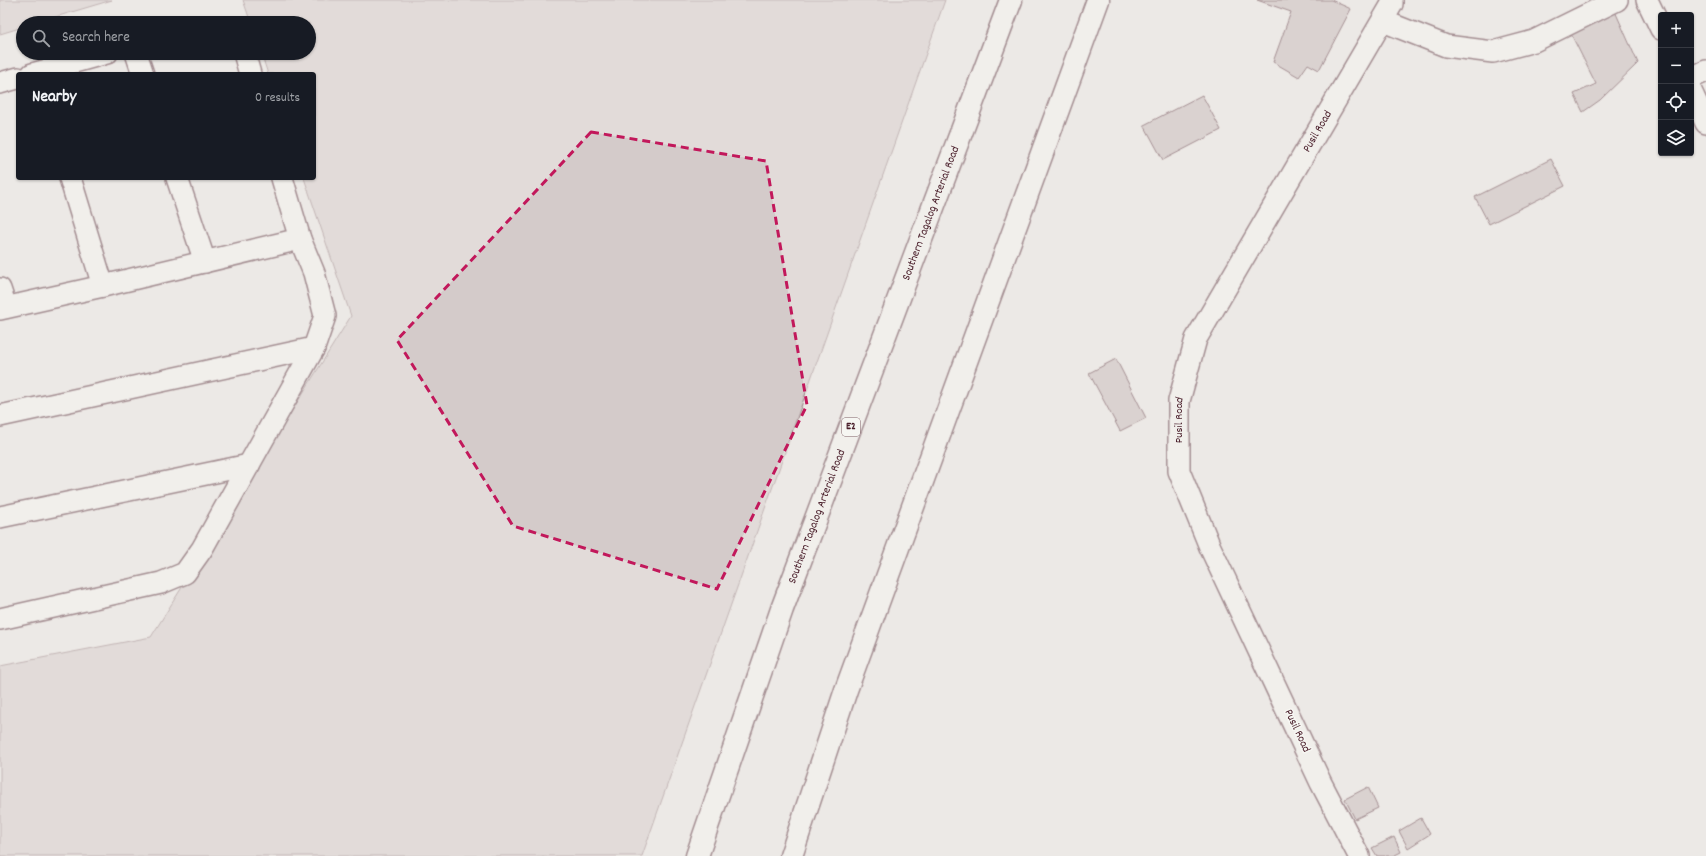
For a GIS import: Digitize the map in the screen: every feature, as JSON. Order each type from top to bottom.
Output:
[{"type":"highway","name":"Southern Tagalog Arterial Road","points":[[697,856],[782,609],[1011,0]]},
{"type":"highway","points":[[791,856],[846,690],[1098,0]]},
{"type":"street","name":"Pusil Road","points":[[1359,856],[1321,783],[1210,547],[1179,471],[1180,401],[1196,339],[1392,4],[1392,0]]},
{"type":"street","points":[[1382,21],[1446,46],[1493,52],[1534,41],[1617,0]]},
{"type":"street","points":[[1647,0],[1658,23]]},
{"type":"street","points":[[41,72],[83,60]]},
{"type":"street","points":[[138,60],[142,72]]},
{"type":"street","points":[[246,60],[249,72]]},
{"type":"street","points":[[1694,77],[1706,71]]},
{"type":"street","points":[[0,83],[16,79]]},
{"type":"street","points":[[1694,97],[1706,122]]},
{"type":"street","points":[[71,180],[103,286]]},
{"type":"street","points":[[178,180],[205,262]]},
{"type":"street","points":[[0,619],[161,583],[185,572],[202,549],[314,348],[325,316],[314,273],[300,239],[283,180]]},
{"type":"street","points":[[2,302],[103,286],[300,239]]},
{"type":"street","points":[[0,416],[314,348]]},
{"type":"street","points":[[0,517],[249,465]]},
{"type":"highlighted area","points":[[591,132],[766,161],[807,405],[717,589],[513,526],[397,340]]},
{"type":"shaded area","points":[[0,0],[112,0],[58,16],[16,16],[16,29],[0,34]]},
{"type":"shaded area","points":[[243,0],[945,0],[642,856],[0,856],[0,666],[151,637],[351,316],[305,180],[316,180],[316,72],[267,72],[263,60],[316,60],[316,16],[249,16]]},
{"type":"building","points":[[1257,0],[1331,0],[1351,9],[1319,70],[1308,64],[1299,77],[1273,62],[1291,12]]},
{"type":"building","points":[[1614,9],[1638,63],[1600,100],[1583,112],[1574,94],[1596,84],[1570,32]]},
{"type":"building","points":[[1202,95],[1221,130],[1163,160],[1144,125]]},
{"type":"building","points":[[1551,159],[1565,186],[1489,224],[1475,197]]},
{"type":"building","points":[[1116,359],[1146,418],[1120,431],[1089,373]]},
{"type":"building","points":[[1368,787],[1378,808],[1355,819],[1345,799]]},
{"type":"building","points":[[1421,818],[1430,834],[1408,848],[1399,831]]},
{"type":"building","points":[[1394,837],[1401,852],[1393,856],[1377,856],[1372,848]]}]
